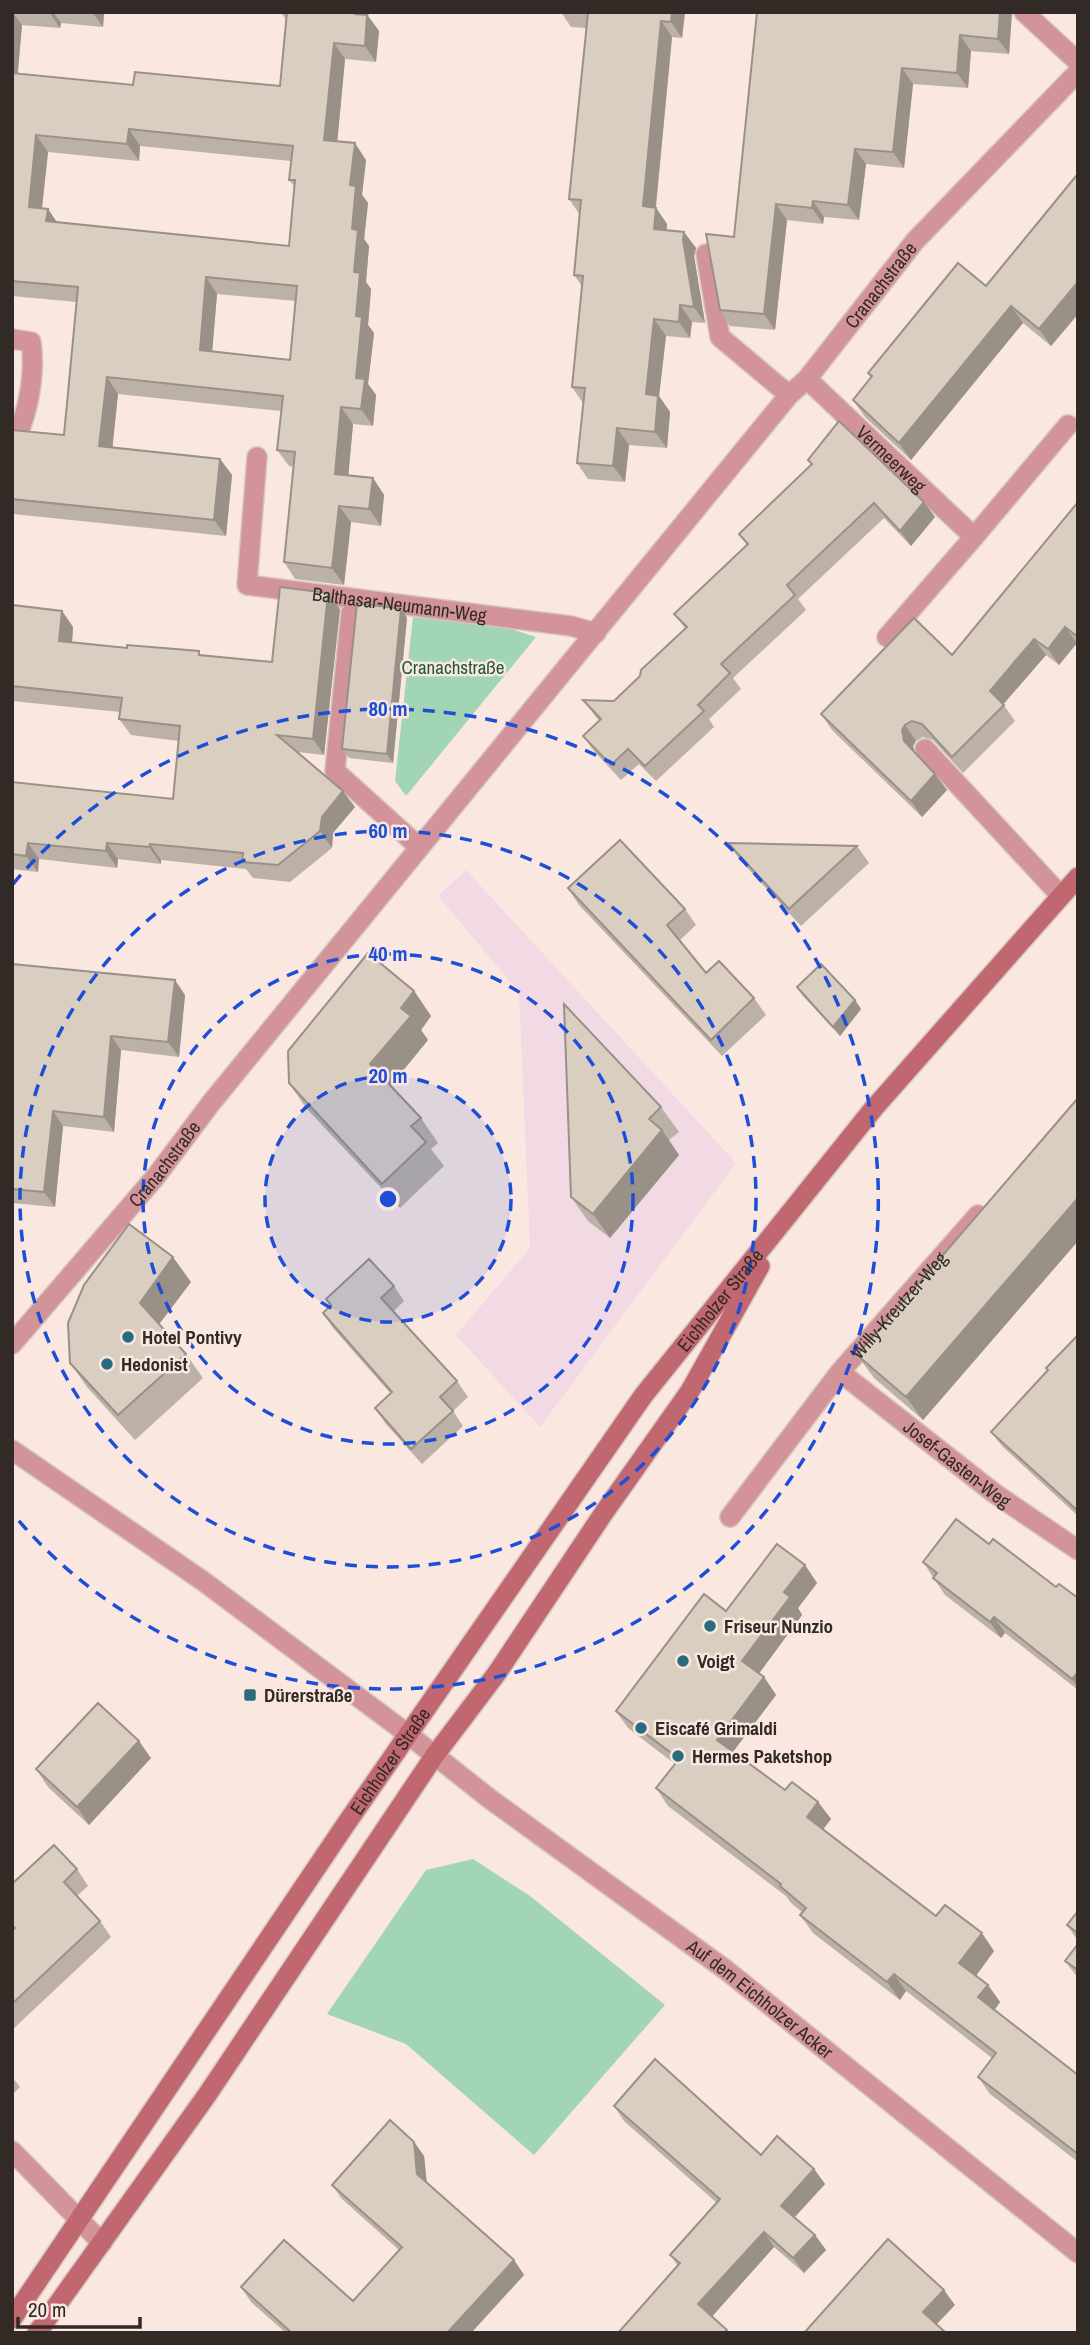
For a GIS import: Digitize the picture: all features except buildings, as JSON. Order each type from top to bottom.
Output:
[{"type":"main road","name":"Eichholzer Straße","points":[[12,2319],[216,2014],[572,1495],[643,1396],[874,1108],[1078,877]]},
{"type":"main road","name":"Eichholzer Straße","points":[[37,2333],[207,2095],[435,1755],[497,1673],[603,1514],[690,1391],[788,1217]]},
{"type":"street","points":[[1024,12],[1078,62]]},
{"type":"street","name":"Cranachstraße","points":[[12,1344],[157,1175],[194,1124],[789,395],[807,379],[915,241],[1075,82]]},
{"type":"street","points":[[706,254],[720,337],[789,395]]},
{"type":"street","points":[[12,339],[30,342],[33,356],[27,410],[21,426],[12,427]]},
{"type":"street","name":"Vermeerweg","points":[[807,379],[974,537]]},
{"type":"street","points":[[887,637],[1068,425]]},
{"type":"street","name":"Balthasar-Neumann-Weg","points":[[257,457],[247,585],[571,626],[596,633]]},
{"type":"street","points":[[351,613],[335,771],[419,847]]},
{"type":"street","points":[[925,749],[1061,896]]},
{"type":"street","name":"Willy-Kreutzer-Weg","points":[[730,1517],[840,1372],[991,1200]]},
{"type":"street","name":"Josef-Gasten-Weg","points":[[840,1372],[994,1493],[1078,1550]]},
{"type":"street","points":[[12,1450],[203,1581],[435,1755]]},
{"type":"street","name":"Auf dem Eichholzer Acker","points":[[435,1755],[490,1799],[726,1970],[1078,2253]]},
{"type":"street","points":[[12,2151],[102,2243]]},
{"type":"shaded area","points":[[466,870],[736,1163],[540,1427],[456,1335],[530,1248],[519,992],[438,896]]},
{"type":"green space","name":"Cranachstraße","points":[[413,617],[499,625],[536,637],[406,796],[395,781]]},
{"type":"green space","points":[[473,1859],[530,1896],[665,2005],[534,2155],[406,2044],[327,2014],[426,1870]]},
{"type":"place","name":"Hotel Pontivy","points":[[128,1337]]},
{"type":"place","name":"Hedonist","points":[[107,1364]]},
{"type":"place","name":"Friseur Nunzio","points":[[710,1626]]},
{"type":"place","name":"Voigt","points":[[683,1661]]},
{"type":"place","name":"Dürerstraße","points":[[250,1695]]},
{"type":"place","name":"Eiscafé Grimaldi","points":[[641,1728]]},
{"type":"place","name":"Hermes Paketshop","points":[[678,1756]]}]
